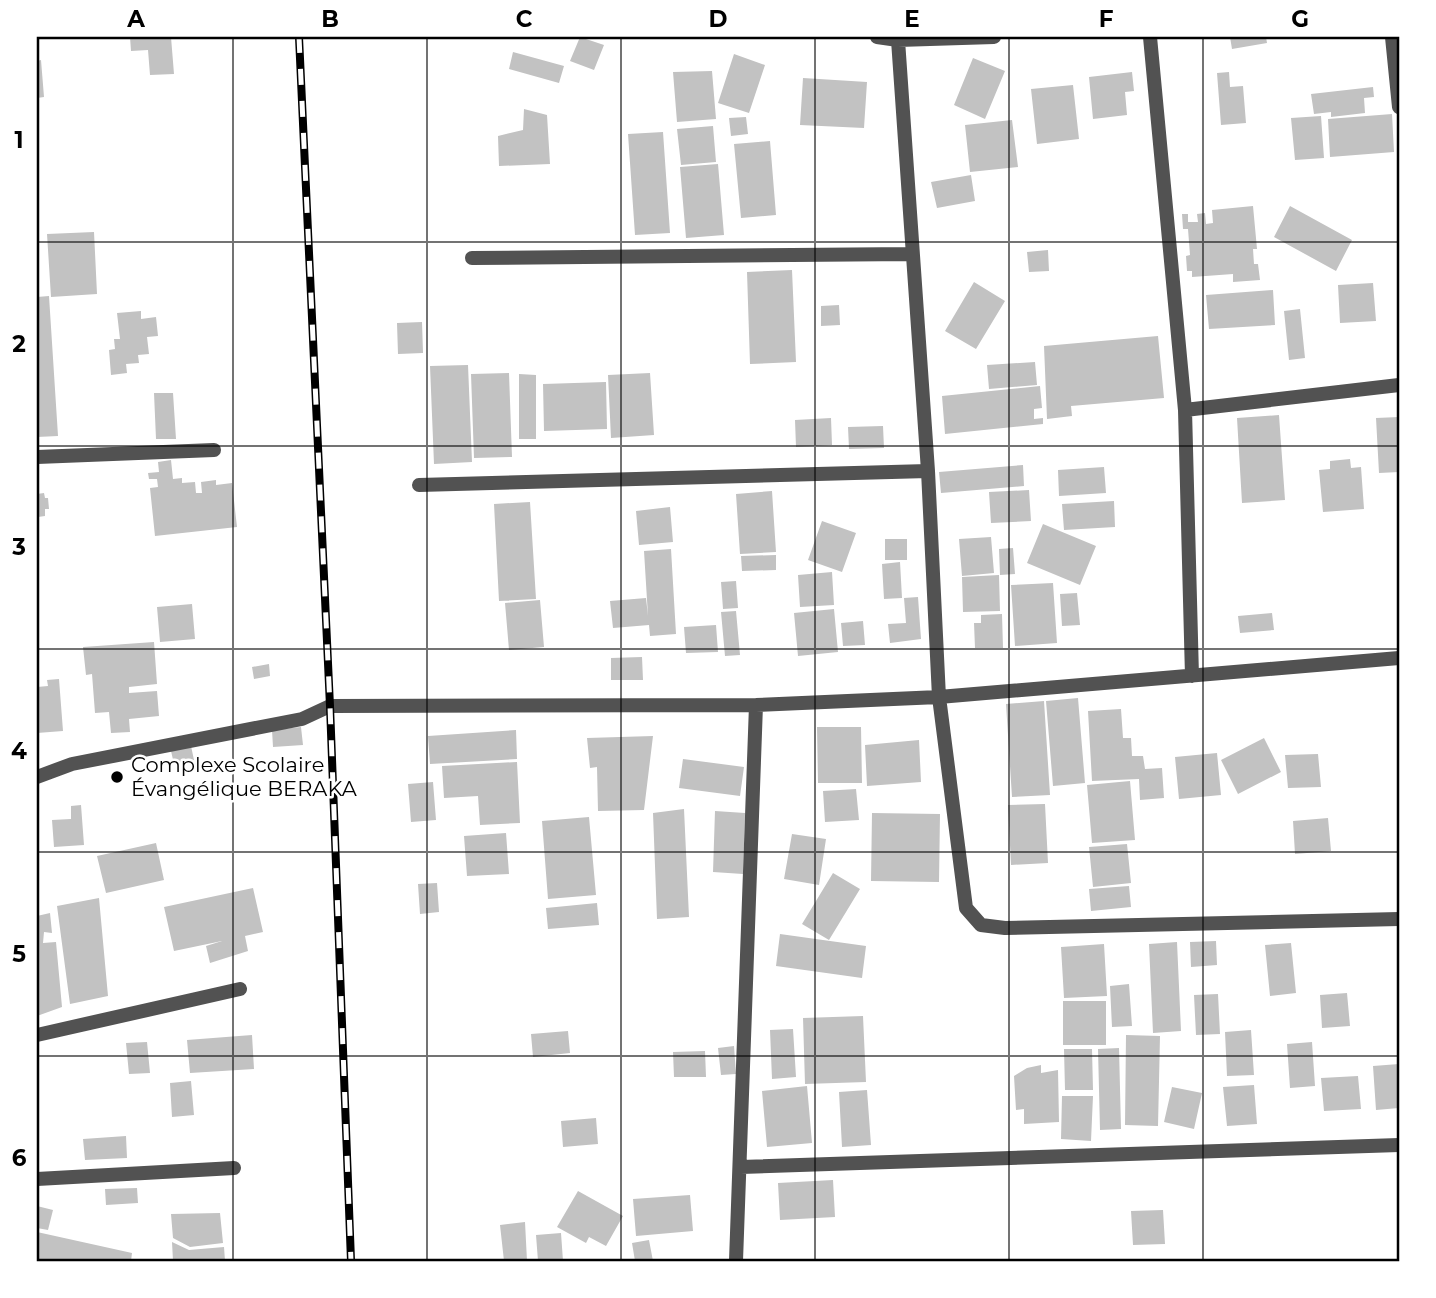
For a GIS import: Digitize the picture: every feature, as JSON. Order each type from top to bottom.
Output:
[{"type":"street","points":[[877,37],[898,40],[994,37]]},
{"type":"street","points":[[1150,37],[1185,410],[1192,676]]},
{"type":"street","points":[[1391,37],[1399,107]]},
{"type":"street","points":[[898,40],[928,471],[939,697],[967,908],[981,925],[1005,928],[1399,919]]},
{"type":"street","points":[[472,258],[912,254]]},
{"type":"street","points":[[1185,410],[1399,385]]},
{"type":"street","points":[[37,457],[214,450]]},
{"type":"street","points":[[419,485],[928,471]]},
{"type":"street","points":[[37,777],[72,764],[302,719],[330,706],[755,705],[939,697],[1399,658]]},
{"type":"street","points":[[736,1261],[755,705]]},
{"type":"street","points":[[37,1035],[240,989]]},
{"type":"street","points":[[741,1167],[1399,1145]]},
{"type":"street","points":[[37,1179],[234,1168]]},
{"type":"building","points":[[130,37],[171,37],[174,74],[150,75],[148,50],[131,51]]},
{"type":"building","points":[[580,37],[604,45],[594,70],[570,61]]},
{"type":"building","points":[[1230,37],[1266,37],[1267,43],[1232,49]]},
{"type":"building","points":[[513,52],[564,66],[559,83],[509,69]]},
{"type":"building","points":[[734,54],[765,65],[749,113],[718,103]]},
{"type":"building","points":[[973,58],[1005,71],[985,119],[954,105]]},
{"type":"building","points":[[41,60],[44,97],[37,98],[37,61]]},
{"type":"building","points":[[712,71],[716,119],[677,122],[673,72]]},
{"type":"building","points":[[1132,72],[1134,91],[1125,92],[1127,115],[1093,119],[1089,77]]},
{"type":"building","points":[[1229,72],[1230,87],[1243,86],[1246,123],[1221,125],[1217,73]]},
{"type":"building","points":[[803,78],[867,82],[864,128],[800,125]]},
{"type":"building","points":[[1073,85],[1079,139],[1037,144],[1031,89]]},
{"type":"building","points":[[1373,87],[1374,97],[1364,98],[1365,113],[1331,117],[1331,112],[1314,114],[1311,94]]},
{"type":"building","points":[[524,109],[547,115],[550,164],[499,166],[498,136],[523,130]]},
{"type":"building","points":[[1392,114],[1394,152],[1330,157],[1328,119]]},
{"type":"building","points":[[1321,116],[1324,158],[1295,160],[1291,118]]},
{"type":"building","points":[[746,117],[748,134],[731,136],[729,118]]},
{"type":"building","points":[[1012,120],[1018,167],[970,172],[965,125]]},
{"type":"building","points":[[713,126],[716,162],[681,165],[677,129]]},
{"type":"building","points":[[663,132],[670,233],[635,235],[628,134]]},
{"type":"building","points":[[770,141],[776,215],[741,218],[734,144]]},
{"type":"building","points":[[718,164],[724,235],[686,238],[680,167]]},
{"type":"building","points":[[971,175],[975,201],[937,208],[931,182]]},
{"type":"building","points":[[1253,206],[1257,249],[1253,249],[1254,264],[1258,264],[1260,280],[1233,282],[1233,274],[1192,277],[1192,271],[1187,271],[1186,256],[1190,255],[1188,229],[1183,229],[1182,214],[1188,214],[1188,222],[1198,222],[1197,214],[1205,213],[1206,224],[1213,223],[1212,210]]},
{"type":"building","points":[[1290,206],[1352,240],[1336,271],[1274,237]]},
{"type":"building","points":[[94,232],[97,294],[51,297],[47,234]]},
{"type":"building","points":[[1048,250],[1049,271],[1029,272],[1027,252]]},
{"type":"building","points":[[792,270],[796,362],[750,364],[747,272]]},
{"type":"building","points":[[974,282],[1005,301],[976,349],[945,331]]},
{"type":"building","points":[[1373,283],[1376,321],[1340,323],[1338,285]]},
{"type":"building","points":[[1273,290],[1275,325],[1209,329],[1206,295]]},
{"type":"building","points":[[49,296],[58,436],[37,437],[37,297]]},
{"type":"building","points":[[839,305],[840,325],[821,326],[821,306]]},
{"type":"building","points":[[1300,309],[1305,358],[1289,360],[1284,311]]},
{"type":"building","points":[[141,311],[141,319],[156,317],[158,336],[147,337],[149,354],[138,355],[139,363],[126,364],[127,373],[111,375],[109,350],[115,349],[114,339],[120,339],[117,313]]},
{"type":"building","points":[[422,322],[423,353],[398,354],[397,323]]},
{"type":"building","points":[[1158,336],[1164,398],[1071,406],[1072,416],[1047,419],[1044,346]]},
{"type":"building","points":[[1035,362],[1037,385],[989,389],[987,365]]},
{"type":"building","points":[[468,365],[472,462],[434,464],[430,366]]},
{"type":"building","points":[[509,373],[512,457],[474,458],[471,374]]},
{"type":"building","points":[[650,373],[654,435],[611,438],[608,375]]},
{"type":"building","points":[[519,374],[536,375],[536,439],[519,439]]},
{"type":"building","points":[[606,382],[607,429],[544,431],[543,384]]},
{"type":"building","points":[[1040,386],[1042,408],[1034,409],[1034,419],[1043,418],[1043,424],[945,434],[942,396]]},
{"type":"building","points":[[154,393],[173,393],[176,439],[156,439]]},
{"type":"building","points":[[1279,415],[1285,500],[1242,503],[1237,418]]},
{"type":"building","points":[[1399,417],[1399,472],[1379,473],[1376,418]]},
{"type":"building","points":[[831,418],[832,445],[796,447],[795,420]]},
{"type":"building","points":[[883,426],[884,448],[849,449],[848,427]]},
{"type":"building","points":[[1350,459],[1351,468],[1361,467],[1364,509],[1323,512],[1319,470],[1330,469],[1330,461]]},
{"type":"building","points":[[171,460],[173,479],[182,478],[182,483],[195,482],[196,493],[202,493],[201,482],[216,480],[216,485],[232,483],[237,527],[155,536],[150,488],[158,487],[157,479],[149,479],[148,473],[159,472],[158,462]]},
{"type":"building","points":[[1023,465],[1024,486],[941,493],[939,472]]},
{"type":"building","points":[[1104,467],[1106,493],[1059,496],[1058,470]]},
{"type":"building","points":[[1029,490],[1031,521],[991,523],[989,492]]},
{"type":"building","points":[[772,491],[776,552],[740,554],[736,494]]},
{"type":"building","points":[[44,493],[45,498],[48,498],[49,509],[45,509],[45,516],[38,517],[37,494]]},
{"type":"building","points":[[1114,501],[1115,527],[1064,530],[1062,504]]},
{"type":"building","points":[[530,502],[536,599],[499,601],[494,504]]},
{"type":"building","points":[[670,507],[673,542],[639,545],[636,511]]},
{"type":"building","points":[[822,521],[856,533],[842,572],[808,560]]},
{"type":"building","points":[[1043,524],[1096,546],[1080,585],[1027,563]]},
{"type":"building","points":[[991,537],[994,573],[962,576],[959,539]]},
{"type":"building","points":[[885,539],[907,539],[907,560],[885,560]]},
{"type":"building","points":[[1013,548],[1015,574],[1000,575],[999,549]]},
{"type":"building","points":[[671,549],[676,634],[650,636],[649,625],[613,628],[610,601],[646,598],[648,616],[644,551]]},
{"type":"building","points":[[776,555],[776,570],[742,571],[741,556]]},
{"type":"building","points":[[900,562],[902,598],[884,599],[882,564]]},
{"type":"building","points":[[832,572],[834,605],[800,607],[798,575]]},
{"type":"building","points":[[999,575],[1000,611],[963,612],[962,577]]},
{"type":"building","points":[[736,581],[738,608],[723,609],[721,582]]},
{"type":"building","points":[[1053,583],[1057,643],[1015,646],[1011,585]]},
{"type":"building","points":[[1077,593],[1080,625],[1062,626],[1060,594]]},
{"type":"building","points":[[918,597],[921,639],[890,643],[888,624],[906,623],[904,598]]},
{"type":"building","points":[[540,600],[544,647],[509,650],[505,603]]},
{"type":"building","points":[[192,604],[195,639],[160,642],[157,607]]},
{"type":"building","points":[[834,609],[838,652],[798,656],[794,613]]},
{"type":"building","points":[[736,611],[740,655],[725,656],[721,612]]},
{"type":"building","points":[[1272,613],[1274,630],[1240,633],[1238,616]]},
{"type":"building","points":[[1002,614],[1003,648],[975,648],[974,623],[981,623],[981,615]]},
{"type":"building","points":[[863,621],[865,645],[843,646],[841,623]]},
{"type":"building","points":[[716,625],[718,652],[686,653],[684,627]]},
{"type":"building","points":[[154,642],[157,684],[129,687],[129,693],[157,691],[159,716],[129,719],[130,732],[111,733],[109,712],[95,713],[92,674],[86,675],[83,647]]},
{"type":"building","points":[[642,657],[643,680],[611,680],[611,658]]},
{"type":"building","points":[[269,664],[270,676],[254,679],[252,667]]},
{"type":"building","points":[[59,679],[63,731],[37,733],[37,687],[48,686],[47,680]]},
{"type":"building","points":[[1078,698],[1085,783],[1053,786],[1046,701]]},
{"type":"building","points":[[1044,701],[1050,795],[1012,797],[1006,704]]},
{"type":"building","points":[[1121,709],[1123,738],[1131,738],[1132,756],[1143,756],[1145,769],[1162,768],[1164,798],[1140,800],[1139,779],[1092,781],[1088,711]]},
{"type":"building","points":[[301,727],[303,745],[273,747],[272,730]]},
{"type":"building","points":[[817,727],[861,727],[862,783],[818,783]]},
{"type":"building","points":[[516,730],[517,759],[430,764],[428,736]]},
{"type":"building","points":[[653,736],[644,810],[598,811],[597,767],[590,768],[587,738]]},
{"type":"building","points":[[1264,738],[1281,772],[1238,794],[1221,760]]},
{"type":"building","points":[[919,740],[921,782],[867,786],[865,745]]},
{"type":"building","points":[[191,746],[194,760],[174,764],[171,751]]},
{"type":"building","points":[[1217,753],[1221,795],[1179,799],[1175,757]]},
{"type":"building","points":[[1318,754],[1321,787],[1288,788],[1285,755]]},
{"type":"building","points":[[683,759],[744,767],[740,796],[679,788]]},
{"type":"building","points":[[517,762],[520,823],[480,825],[478,796],[444,798],[442,766]]},
{"type":"building","points":[[1130,781],[1135,840],[1092,843],[1087,785]]},
{"type":"building","points":[[433,782],[436,820],[411,822],[408,784]]},
{"type":"building","points":[[856,789],[859,820],[825,822],[823,791]]},
{"type":"building","points":[[1045,804],[1048,863],[1011,865],[1008,805]]},
{"type":"building","points":[[81,805],[84,845],[54,847],[52,820],[71,819],[71,806]]},
{"type":"building","points":[[684,809],[689,917],[657,919],[653,813]]},
{"type":"building","points":[[715,811],[745,813],[743,874],[713,872]]},
{"type":"building","points":[[872,813],[940,814],[939,882],[871,881]]},
{"type":"building","points":[[589,817],[596,895],[548,899],[542,821]]},
{"type":"building","points":[[1328,818],[1331,851],[1295,854],[1293,821]]},
{"type":"building","points":[[506,833],[509,874],[467,876],[464,836]]},
{"type":"building","points":[[792,834],[826,839],[819,885],[784,879]]},
{"type":"building","points":[[156,843],[164,880],[106,893],[97,856]]},
{"type":"building","points":[[1127,844],[1131,883],[1093,887],[1089,847]]},
{"type":"building","points":[[833,873],[860,889],[829,940],[802,924]]},
{"type":"building","points":[[437,883],[439,912],[420,914],[418,884]]},
{"type":"building","points":[[1129,886],[1131,907],[1091,911],[1089,889]]},
{"type":"building","points":[[253,888],[263,932],[245,936],[248,951],[210,963],[206,946],[222,941],[174,951],[164,907]]},
{"type":"building","points":[[99,898],[108,996],[70,1004],[57,906]]},
{"type":"building","points":[[597,903],[599,925],[548,929],[546,908]]},
{"type":"building","points":[[50,913],[52,933],[44,932],[43,943],[56,942],[62,1007],[37,1016],[37,916]]},
{"type":"building","points":[[780,934],[866,946],[862,978],[776,966]]},
{"type":"building","points":[[1216,941],[1217,965],[1191,967],[1190,942]]},
{"type":"building","points":[[1177,942],[1181,1031],[1153,1033],[1149,944]]},
{"type":"building","points":[[1291,943],[1296,993],[1270,996],[1265,945]]},
{"type":"building","points":[[1104,944],[1107,996],[1064,998],[1061,947]]},
{"type":"building","points":[[1129,984],[1132,1026],[1112,1027],[1110,986]]},
{"type":"building","points":[[1347,993],[1350,1026],[1322,1028],[1320,995]]},
{"type":"building","points":[[1218,994],[1220,1034],[1196,1035],[1194,995]]},
{"type":"building","points":[[1063,1001],[1106,1001],[1106,1045],[1063,1045]]},
{"type":"building","points":[[863,1016],[866,1082],[805,1084],[803,1018]]},
{"type":"building","points":[[793,1029],[796,1077],[772,1079],[770,1030]]},
{"type":"building","points":[[1251,1030],[1254,1075],[1227,1076],[1225,1032]]},
{"type":"building","points":[[568,1031],[570,1053],[533,1057],[531,1034]]},
{"type":"building","points":[[252,1035],[254,1069],[190,1073],[187,1040]]},
{"type":"building","points":[[1126,1035],[1160,1036],[1158,1126],[1125,1125]]},
{"type":"building","points":[[147,1042],[150,1073],[129,1074],[126,1043]]},
{"type":"building","points":[[1312,1042],[1315,1086],[1290,1088],[1287,1044]]},
{"type":"building","points":[[734,1046],[736,1074],[721,1075],[718,1048]]},
{"type":"building","points":[[1119,1048],[1121,1129],[1100,1130],[1098,1049]]},
{"type":"building","points":[[1064,1049],[1092,1049],[1093,1090],[1065,1090]]},
{"type":"building","points":[[705,1051],[706,1077],[674,1077],[673,1052]]},
{"type":"building","points":[[1399,1064],[1399,1108],[1376,1110],[1373,1066]]},
{"type":"building","points":[[1041,1065],[1041,1073],[1058,1070],[1059,1122],[1024,1124],[1024,1109],[1016,1110],[1014,1076],[1027,1068]]},
{"type":"building","points":[[1358,1076],[1361,1109],[1324,1111],[1321,1078]]},
{"type":"building","points":[[191,1081],[194,1115],[172,1117],[170,1083]]},
{"type":"building","points":[[1254,1085],[1257,1124],[1227,1126],[1223,1087]]},
{"type":"building","points":[[807,1086],[812,1143],[767,1147],[762,1091]]},
{"type":"building","points":[[1172,1087],[1202,1093],[1194,1129],[1164,1122]]},
{"type":"building","points":[[867,1090],[871,1145],[842,1147],[839,1092]]},
{"type":"building","points":[[1062,1096],[1093,1096],[1091,1141],[1061,1139]]},
{"type":"building","points":[[596,1118],[598,1144],[563,1147],[561,1121]]},
{"type":"building","points":[[126,1136],[127,1158],[85,1160],[83,1139]]},
{"type":"building","points":[[833,1180],[835,1217],[780,1220],[778,1183]]},
{"type":"building","points":[[137,1188],[138,1203],[106,1205],[105,1189]]},
{"type":"building","points":[[578,1191],[623,1216],[606,1246],[589,1237],[586,1243],[557,1227]]},
{"type":"building","points":[[690,1195],[693,1231],[636,1236],[633,1199]]},
{"type":"building","points":[[37,1206],[53,1210],[48,1230],[37,1228]]},
{"type":"building","points":[[1163,1210],[1165,1244],[1133,1245],[1131,1211]]},
{"type":"building","points":[[220,1213],[223,1243],[190,1247],[173,1238],[171,1214]]},
{"type":"building","points":[[525,1222],[527,1261],[504,1261],[500,1225]]},
{"type":"building","points":[[37,1232],[132,1253],[131,1261],[37,1259]]},
{"type":"building","points":[[561,1233],[563,1261],[538,1261],[536,1235]]},
{"type":"building","points":[[649,1240],[653,1261],[635,1261],[632,1243]]},
{"type":"building","points":[[172,1242],[189,1250],[224,1247],[225,1261],[173,1261]]},
{"type":"railway","points":[[299,37],[330,706],[351,1261]]},
{"type":"place","name":"Complexe Scolaire Évangélique BERAKA","points":[[117,777]]}]
